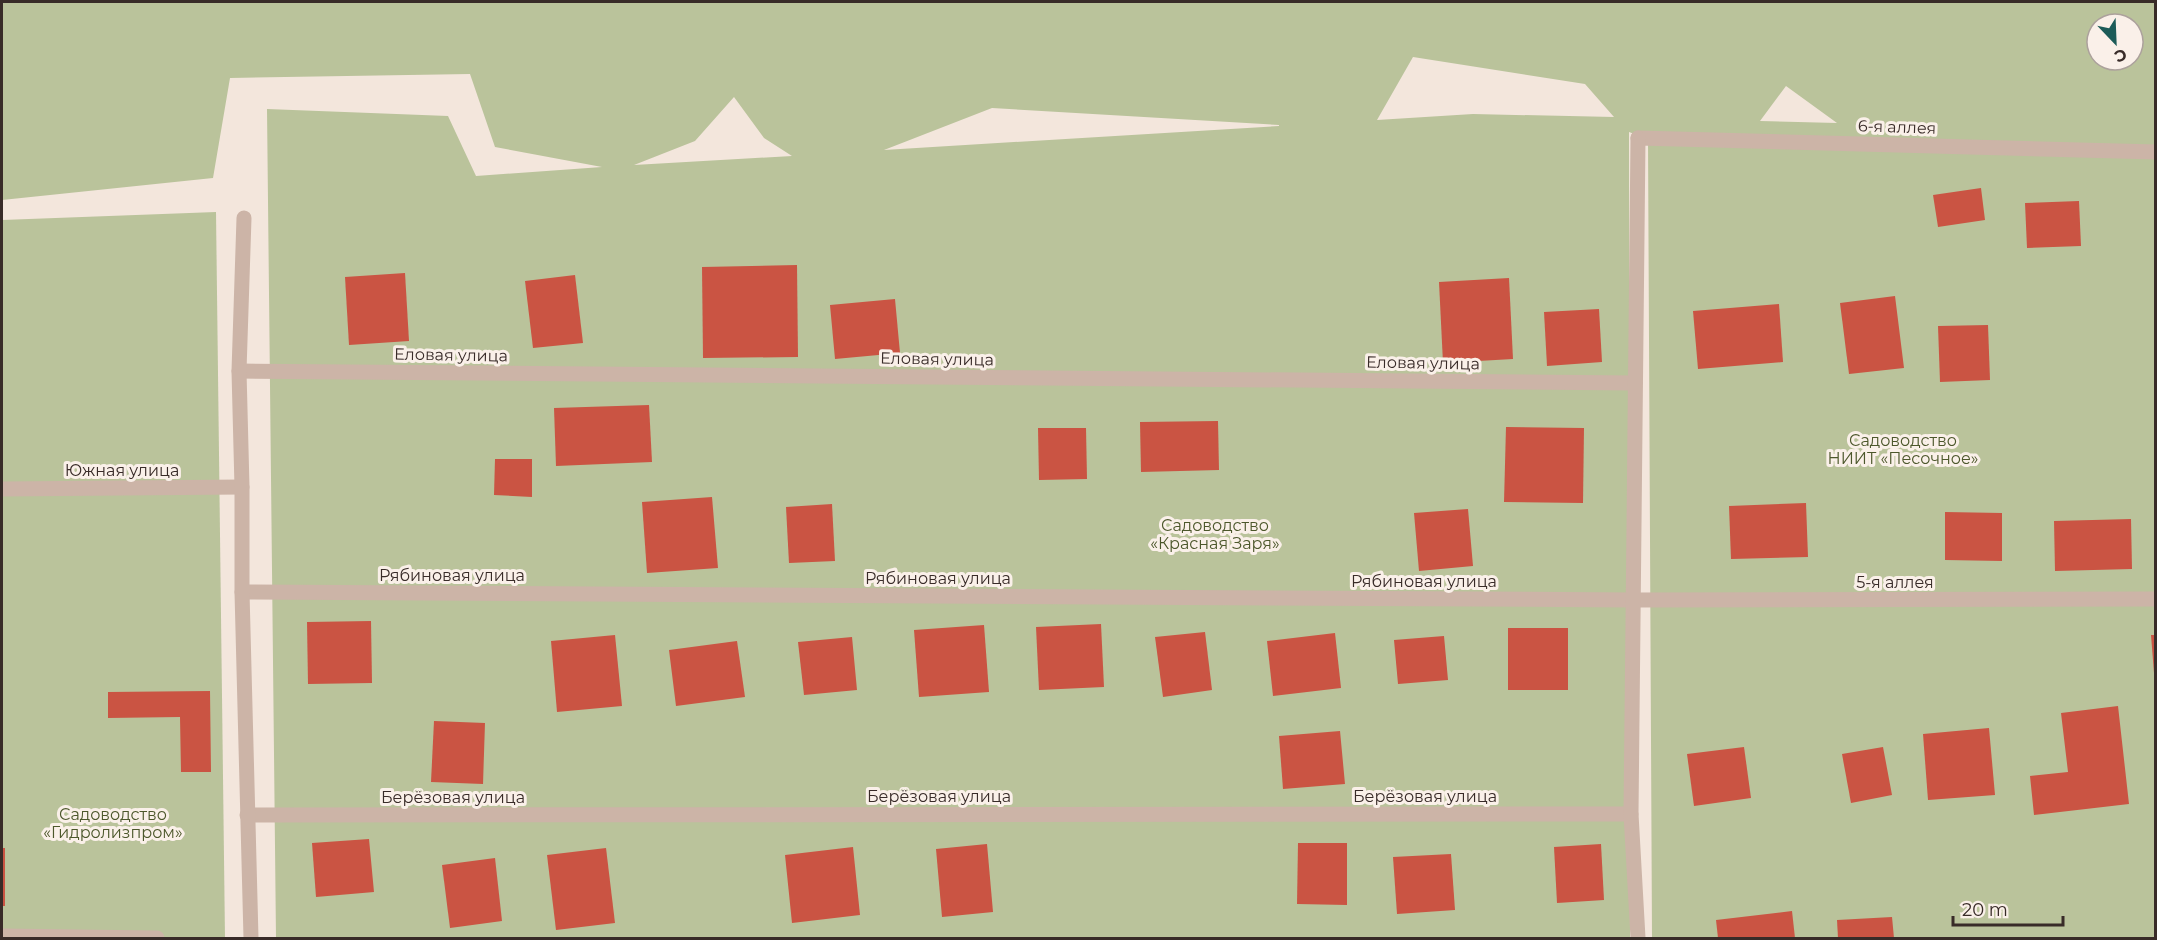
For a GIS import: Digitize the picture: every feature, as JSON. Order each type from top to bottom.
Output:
[{"type":"street","name":"6-я аллея","points":[[1635,383],[1638,138],[2156,153]]},
{"type":"street","points":[[244,218],[239,371],[250,939]]},
{"type":"street","name":"Еловая улица","points":[[239,371],[1635,383]]},
{"type":"street","points":[[1635,383],[1635,600],[1631,814],[1638,939]]},
{"type":"street","name":"Южная улица","points":[[2,489],[242,487]]},
{"type":"street","name":"Рябиновая улица","points":[[242,592],[1635,600]]},
{"type":"street","name":"5-я аллея","points":[[1635,600],[2156,599]]},
{"type":"street","name":"Берёзовая улица","points":[[247,815],[1631,814]]},
{"type":"street","points":[[2,936],[157,939]]},
{"type":"green space","name":"Садоводство «Красная Заря»","points":[[2,2],[2155,2],[2155,938],[1652,938],[1648,139],[1629,132],[1630,938],[276,938],[267,109],[448,116],[476,176],[602,167],[495,147],[470,74],[230,78],[213,178],[2,200]],"holes":[[[1413,57],[1585,84],[1614,117],[1473,114],[1377,120]],[[1786,86],[1837,123],[1760,121]],[[734,97],[764,138],[792,156],[634,165],[695,141]],[[992,108],[1279,125],[1279,126],[884,150]]]},
{"type":"green space","name":"Садоводство «Гидролизпром»","points":[[216,212],[225,938],[2,938],[2,220]]},
{"type":"building","points":[[1981,188],[1985,220],[1938,227],[1933,195]]},
{"type":"building","points":[[2079,201],[2081,246],[2027,248],[2025,203]]},
{"type":"building","points":[[797,265],[798,357],[703,358],[702,267]]},
{"type":"building","points":[[405,273],[409,341],[349,345],[345,277]]},
{"type":"building","points":[[575,275],[583,343],[533,348],[525,281]]},
{"type":"building","points":[[1509,278],[1513,359],[1443,363],[1439,282]]},
{"type":"building","points":[[1895,296],[1904,368],[1849,374],[1840,303]]},
{"type":"building","points":[[895,299],[900,353],[835,359],[830,305]]},
{"type":"building","points":[[1779,304],[1783,362],[1698,369],[1693,311]]},
{"type":"building","points":[[1599,309],[1602,362],[1547,366],[1544,312]]},
{"type":"building","points":[[1988,325],[1990,380],[1940,382],[1938,326]]},
{"type":"building","points":[[649,405],[652,462],[556,466],[554,408]]},
{"type":"building","points":[[1218,421],[1219,470],[1141,472],[1140,422]]},
{"type":"building","points":[[1506,427],[1584,428],[1583,503],[1504,502]]},
{"type":"building","points":[[1038,428],[1086,428],[1087,479],[1039,480]]},
{"type":"building","points":[[495,459],[532,459],[532,497],[494,495]]},
{"type":"building","points":[[712,497],[718,568],[647,573],[642,502]]},
{"type":"building","points":[[1806,503],[1808,557],[1731,559],[1729,506]]},
{"type":"building","points":[[832,504],[835,561],[789,563],[786,507]]},
{"type":"building","points":[[1468,509],[1473,566],[1419,571],[1414,513]]},
{"type":"building","points":[[1945,512],[2002,513],[2002,561],[1945,560]]},
{"type":"building","points":[[2131,519],[2132,569],[2055,571],[2054,521]]},
{"type":"building","points":[[371,621],[372,683],[308,684],[307,622]]},
{"type":"building","points":[[1101,624],[1104,687],[1039,690],[1036,627]]},
{"type":"building","points":[[984,625],[989,692],[919,697],[914,630]]},
{"type":"building","points":[[1508,628],[1568,628],[1568,690],[1508,690]]},
{"type":"building","points":[[1205,632],[1212,690],[1163,697],[1155,637]]},
{"type":"building","points":[[1335,633],[1341,688],[1273,696],[1267,641]]},
{"type":"building","points":[[615,635],[622,706],[557,712],[551,641]]},
{"type":"building","points":[[2151,635],[2156,635],[2156,673],[2154,673]]},
{"type":"building","points":[[1444,636],[1448,680],[1398,684],[1394,640]]},
{"type":"building","points":[[852,637],[857,690],[804,695],[798,642]]},
{"type":"building","points":[[737,641],[745,697],[676,706],[669,650]]},
{"type":"building","points":[[210,691],[211,772],[181,772],[180,717],[108,718],[108,692]]},
{"type":"building","points":[[2118,706],[2129,804],[2034,815],[2030,776],[2068,772],[2061,713]]},
{"type":"building","points":[[434,721],[485,723],[483,784],[431,782]]},
{"type":"building","points":[[1989,728],[1995,795],[1928,800],[1923,734]]},
{"type":"building","points":[[1340,731],[1345,784],[1283,789],[1279,736]]},
{"type":"building","points":[[1744,747],[1751,798],[1694,806],[1687,754]]},
{"type":"building","points":[[1883,747],[1892,795],[1851,803],[1842,754]]},
{"type":"building","points":[[369,839],[374,892],[316,897],[312,843]]},
{"type":"building","points":[[1298,843],[1347,843],[1347,905],[1297,904]]},
{"type":"building","points":[[987,844],[993,912],[942,917],[936,849]]},
{"type":"building","points":[[1601,844],[1604,900],[1557,903],[1554,847]]},
{"type":"building","points":[[853,847],[860,915],[792,923],[785,855]]},
{"type":"building","points":[[2,848],[5,848],[5,906],[2,906]]},
{"type":"building","points":[[606,848],[615,923],[556,930],[547,855]]},
{"type":"building","points":[[1451,854],[1455,910],[1397,914],[1393,857]]},
{"type":"building","points":[[495,858],[502,921],[450,928],[442,865]]},
{"type":"building","points":[[1792,911],[1795,938],[1718,938],[1716,920]]},
{"type":"building","points":[[1892,917],[1894,938],[1838,938],[1837,920]]},
{"type":"park label","name":"Садоводство НИИТ «Песочное»","points":[[1903,449]]}]
